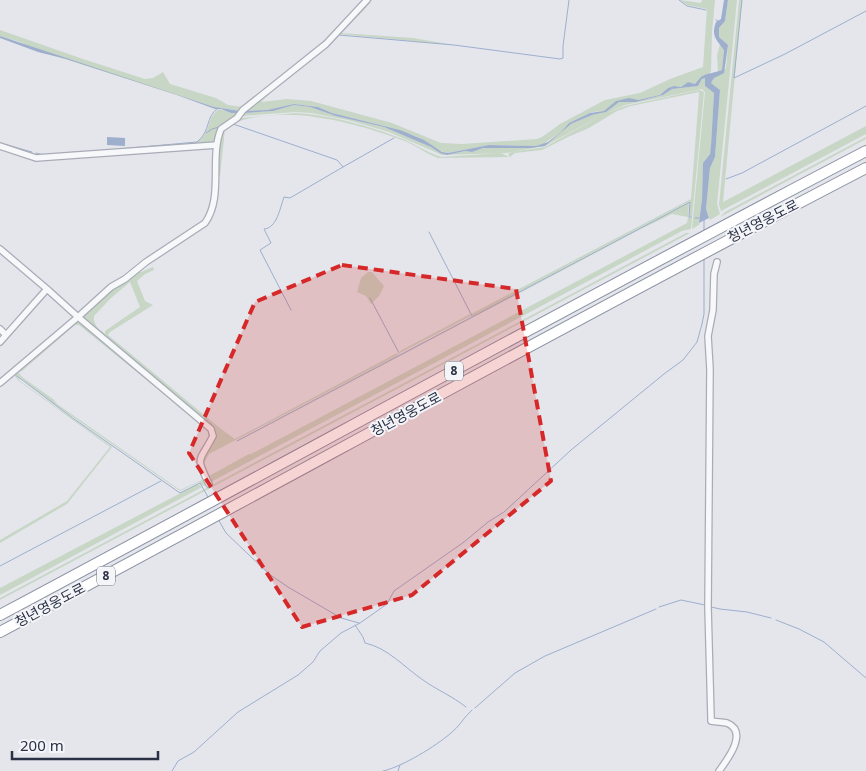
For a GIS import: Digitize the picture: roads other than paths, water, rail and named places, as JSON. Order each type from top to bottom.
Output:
[{"type":"highway","name":"청년영웅도로","points":[[0,615],[692,242],[866,151]]},
{"type":"highway","name":"청년영웅도로","points":[[0,632],[716,246],[866,168]]},
{"type":"street","points":[[0,383],[111,287],[205,223],[213,205],[217,145],[221,129],[326,44],[368,0]]},
{"type":"street","points":[[0,146],[36,158],[217,145]]},
{"type":"street","points":[[0,249],[211,429],[212,436],[199,459],[209,484]]},
{"type":"street","points":[[717,262],[714,269],[713,310],[708,336],[710,369],[708,607],[711,721],[727,723],[736,731],[737,737],[730,756],[719,771]]},
{"type":"street","points":[[0,342],[47,289]]},
{"type":"street","points":[[0,329],[6,335]]},
{"type":"water","points":[[724,0],[728,0],[725,21],[719,28],[719,37],[728,45],[724,73],[714,78],[711,83],[720,90],[715,157],[710,168],[706,209],[709,218],[699,223],[703,163],[710,154],[714,93],[705,86],[705,78],[702,79],[698,86],[672,89],[663,95],[636,102],[619,102],[606,112],[592,115],[571,124],[545,146],[531,148],[483,148],[472,152],[465,151],[447,155],[384,127],[336,116],[310,107],[294,105],[273,111],[244,113],[245,111],[267,110],[294,104],[318,107],[332,113],[400,130],[424,140],[442,152],[448,153],[489,145],[536,146],[548,142],[569,123],[590,113],[604,111],[616,101],[629,98],[638,100],[660,95],[668,88],[674,86],[681,87],[688,82],[695,84],[701,77],[722,70],[724,50],[715,37],[714,31],[716,22],[721,19]]},
{"type":"water","points":[[0,36],[214,107],[240,111],[238,113],[231,113],[215,109],[66,59],[38,52],[0,38]]},
{"type":"water","points":[[107,137],[125,138],[125,146],[107,145]]},
{"type":"waterway","points":[[339,35],[454,45],[560,59],[563,58],[569,0]]},
{"type":"waterway","points":[[679,0],[687,6],[706,10]]},
{"type":"waterway","points":[[742,0],[734,78],[785,54],[866,11]]},
{"type":"waterway","points":[[726,179],[742,173],[866,106]]},
{"type":"waterway","points":[[119,149],[197,142],[204,133],[211,116],[218,108]]},
{"type":"waterway","points":[[232,125],[337,160],[343,167],[394,138]]},
{"type":"waterway","points":[[206,133],[219,127]]},
{"type":"waterway","points":[[0,143],[32,152]]},
{"type":"waterway","points":[[56,154],[75,152]]},
{"type":"waterway","points":[[36,153],[43,155]]},
{"type":"waterway","points":[[291,310],[260,250],[271,243],[264,229],[268,228],[275,221],[284,197],[290,198],[343,167]]},
{"type":"waterway","points":[[237,441],[690,202],[689,217],[691,217]]},
{"type":"waterway","points":[[704,220],[704,231]]},
{"type":"waterway","points":[[429,232],[472,316]]},
{"type":"waterway","points":[[172,771],[178,761],[194,752],[238,712],[298,675],[313,662],[320,651],[341,633],[360,623],[387,604],[394,591],[504,512],[571,450],[683,360],[697,342],[702,324],[704,314],[704,258]]},
{"type":"waterway","points":[[370,298],[399,353]]},
{"type":"waterway","points":[[17,376],[74,419],[180,493],[200,483],[208,497]]},
{"type":"waterway","points":[[0,566],[161,481]]},
{"type":"waterway","points":[[218,519],[226,533],[269,574],[341,618],[359,623]]},
{"type":"waterway","points":[[659,607],[681,600],[705,605]]},
{"type":"waterway","points":[[711,607],[747,612],[771,618]]},
{"type":"waterway","points":[[475,708],[515,673],[545,656],[656,609]]},
{"type":"waterway","points":[[776,620],[824,642],[866,678]]},
{"type":"waterway","points":[[355,625],[365,643],[388,653],[423,680],[466,707]]},
{"type":"waterway","points":[[383,771],[409,761],[437,744],[454,731],[472,710]]},
{"type":"waterway","points":[[398,771],[400,765]]}]
